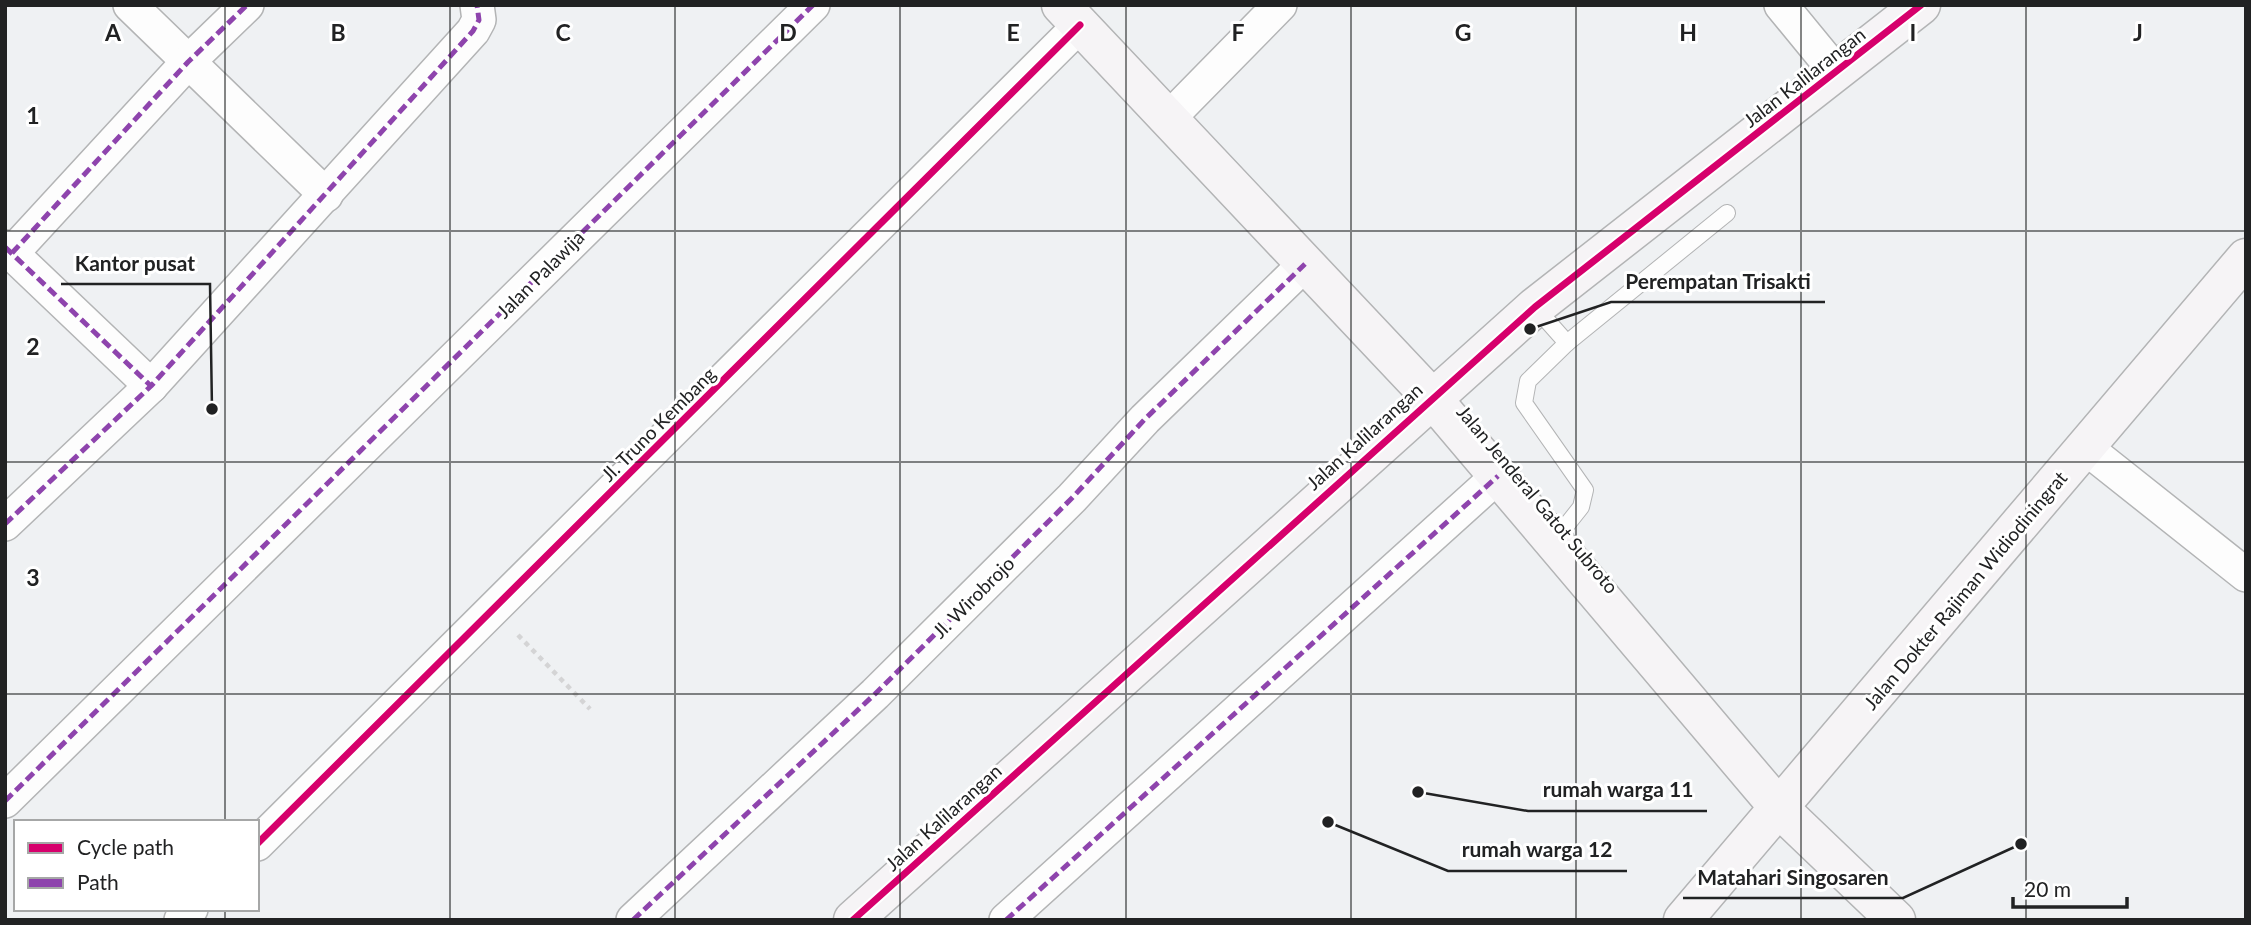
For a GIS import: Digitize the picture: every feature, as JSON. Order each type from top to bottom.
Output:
[{"type":"main road","name":"Jalan Kalilarangan","points":[[853,920],[1431,397],[1535,307],[1921,5]]},
{"type":"main road","name":"Jalan Jenderal Gatot Subroto","points":[[1070,15],[1431,397],[1780,809],[1896,920]]},
{"type":"main road","name":"Jalan Dokter Rajiman Widiodiningrat","points":[[1683,920],[2246,258]]},
{"type":"street","points":[[130,5],[326,195]]},
{"type":"street","points":[[150,386],[9,250],[188,62],[247,5]]},
{"type":"street","points":[[5,524],[150,386],[326,195],[473,31],[479,20],[477,5]]},
{"type":"street","name":"Jalan Palawija","points":[[5,801],[813,5]]},
{"type":"street","points":[[1168,119],[1280,5]]},
{"type":"street","points":[[1781,5],[1836,72]]},
{"type":"street","name":"Jl. Truno Kembang","points":[[259,842],[493,609],[1070,15]]},
{"type":"street","name":"Jl. Wirobrojo","points":[[633,920],[875,694],[1072,498],[1145,419],[1306,264]]},
{"type":"street","points":[[2086,447],[2246,575]]},
{"type":"street","points":[[1006,920],[1498,476]]},
{"type":"lane","points":[[1554,541],[1581,508],[1585,490],[1524,403],[1528,382],[1567,344],[1727,213]]},
{"type":"lane","points":[[1535,307],[1567,344]]},
{"type":"path","points":[[493,609],[590,709]]},
{"type":"marked path","points":[[12,253],[188,62],[247,5]]},
{"type":"marked path","points":[[5,524],[151,386],[473,31],[479,20],[477,5]]},
{"type":"marked path","points":[[5,801],[813,5]]},
{"type":"marked path","points":[[5,247],[151,386]]},
{"type":"marked path","points":[[633,920],[875,694],[1072,498],[1145,419],[1305,264]]},
{"type":"marked path","points":[[1006,920],[1498,476]]},
{"type":"cycle path","points":[[853,920],[1535,307],[1921,5]]},
{"type":"cycle path","points":[[259,842],[1080,25]]},
{"type":"place","name":"Perempatan Trisakti","points":[[1530,329]]},
{"type":"place","name":"Kantor pusat","points":[[212,409]]},
{"type":"place","name":"rumah warga 11","points":[[1418,792]]},
{"type":"place","name":"rumah warga 12","points":[[1328,822]]},
{"type":"place","name":"Matahari Singosaren","points":[[2021,844]]}]
